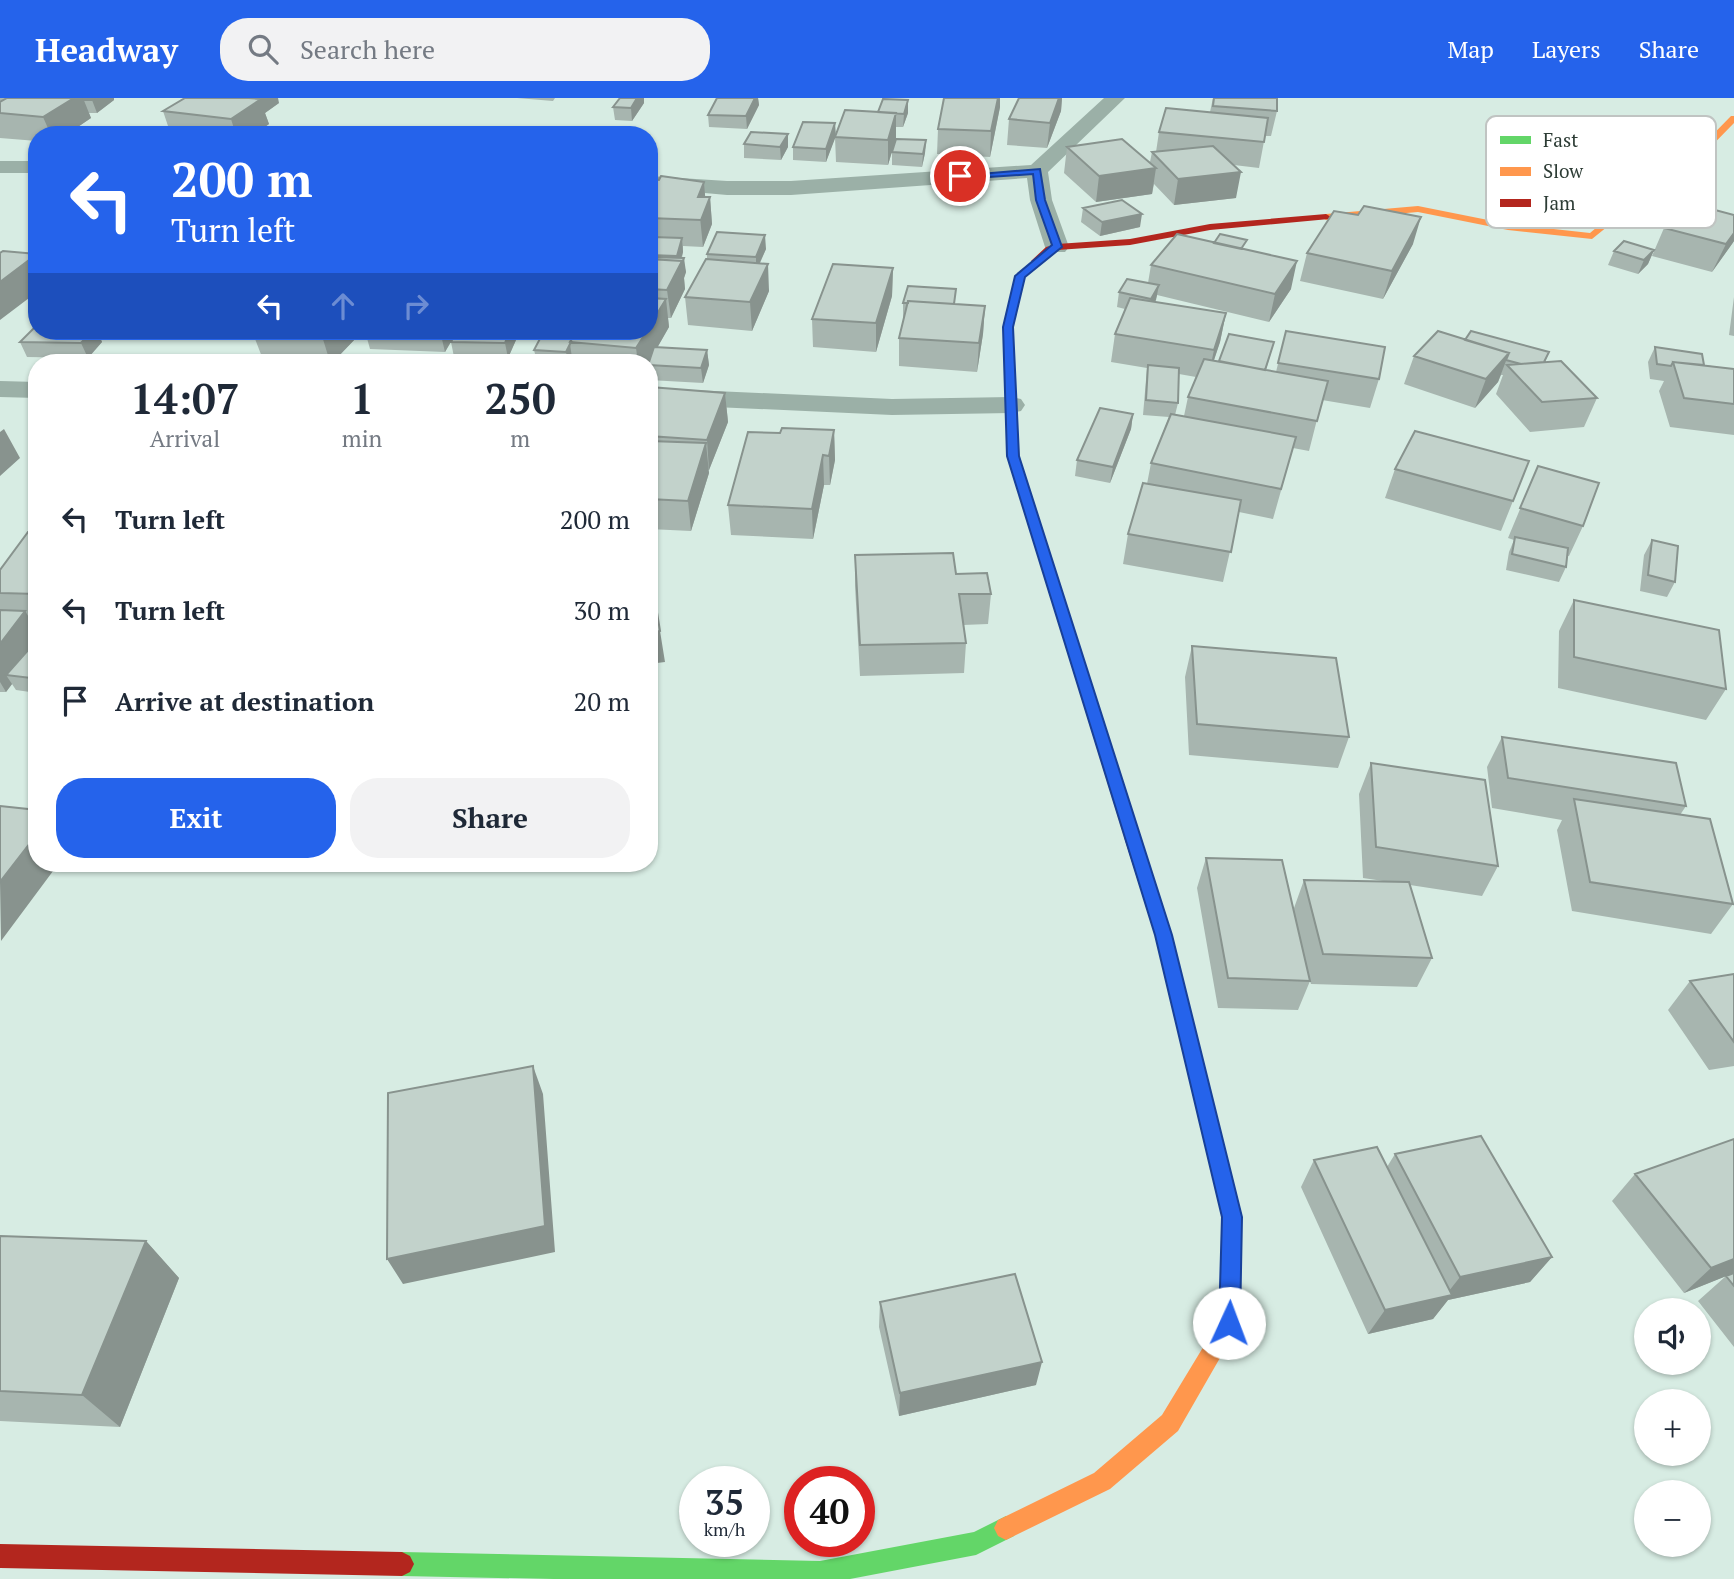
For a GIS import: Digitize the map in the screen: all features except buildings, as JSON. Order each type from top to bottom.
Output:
[{"type":"street","points":[[658,184],[727,188],[791,188],[1037,171],[1115,98]]},
{"type":"street","points":[[1716,136],[1734,118]]},
{"type":"street","points":[[0,167],[28,167]]},
{"type":"street","points":[[1037,171],[1041,200],[1057,247]]},
{"type":"street","points":[[0,1556],[820,1573],[976,1543],[1102,1480],[1170,1423],[1229,1323],[1232,1217],[1163,935],[1013,456],[1008,327],[1020,276],[1049,249],[1130,242],[1210,227],[1418,209],[1486,223]]},
{"type":"street","points":[[1517,228],[1592,236],[1601,228]]},
{"type":"street","points":[[0,389],[28,390]]},
{"type":"street","points":[[658,396],[892,407],[1011,405]]},
{"type":"traffic: fast","points":[[402,1564],[820,1573],[976,1543],[1006,1528]]},
{"type":"traffic: slow","points":[[1716,136],[1734,118]]},
{"type":"traffic: slow","points":[[1326,217],[1418,209],[1486,223]]},
{"type":"traffic: slow","points":[[1517,228],[1592,236],[1601,228]]},
{"type":"traffic: slow","points":[[1036,261],[1020,276],[1008,326],[1013,456],[1132,837]]},
{"type":"traffic: slow","points":[[1006,1528],[1102,1481],[1170,1423],[1229,1323],[1232,1217],[1212,1137]]},
{"type":"traffic: jam","points":[[1036,261],[1049,249],[1057,247],[1130,242],[1210,227],[1326,217]]},
{"type":"traffic: jam","points":[[1132,837],[1163,935],[1212,1137]]},
{"type":"traffic: jam","points":[[0,1556],[402,1564]]},
{"type":"route","points":[[960,176],[1037,171],[1041,200],[1057,247],[1049,249],[1020,276],[1008,327],[1013,456],[1066,617],[1163,935],[1232,1217],[1229,1323]]}]
